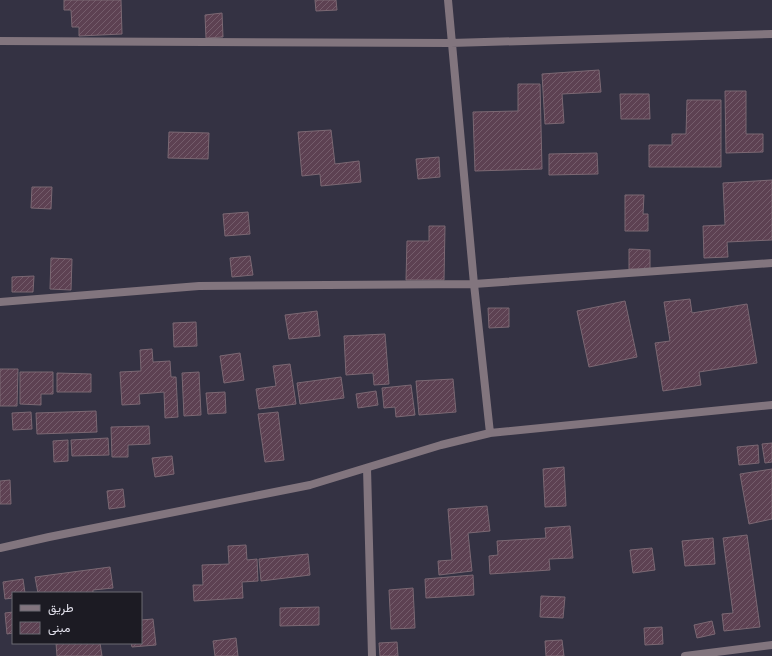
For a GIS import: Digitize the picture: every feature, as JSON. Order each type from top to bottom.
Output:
[{"type":"street","points":[[448,0],[474,284],[490,433]]},
{"type":"street","points":[[0,41],[451,43],[772,34]]},
{"type":"street","points":[[0,302],[199,286],[474,284],[772,263]]},
{"type":"street","points":[[0,548],[56,535],[310,485],[441,445],[490,433],[772,405]]},
{"type":"street","points":[[367,468],[372,656]]},
{"type":"street","points":[[684,656],[772,645]]},
{"type":"building","points":[[64,0],[121,0],[122,34],[79,36],[79,27],[72,27],[71,10],[64,10]]},
{"type":"building","points":[[315,0],[336,0],[337,10],[316,11]]},
{"type":"building","points":[[222,13],[223,37],[206,38],[205,15]]},
{"type":"building","points":[[599,70],[601,92],[562,94],[564,123],[545,124],[542,74]]},
{"type":"building","points":[[518,84],[540,84],[542,169],[475,171],[473,112],[518,111]]},
{"type":"building","points":[[725,91],[746,91],[746,134],[763,134],[763,152],[726,153]]},
{"type":"building","points":[[620,94],[649,94],[650,119],[621,119]]},
{"type":"building","points":[[687,100],[721,100],[721,167],[649,167],[649,145],[672,145],[672,134],[686,134]]},
{"type":"building","points":[[331,130],[335,164],[359,161],[361,182],[321,186],[320,174],[302,176],[298,132]]},
{"type":"building","points":[[169,132],[209,133],[208,159],[168,158]]},
{"type":"building","points":[[597,153],[598,174],[549,175],[549,154]]},
{"type":"building","points":[[439,157],[440,177],[418,179],[416,159]]},
{"type":"building","points":[[772,180],[772,240],[727,242],[728,257],[704,258],[703,226],[725,225],[723,183]]},
{"type":"building","points":[[32,187],[52,187],[51,209],[31,208]]},
{"type":"building","points":[[625,195],[644,195],[643,214],[648,214],[648,231],[625,231]]},
{"type":"building","points":[[248,212],[250,234],[225,236],[223,214]]},
{"type":"building","points":[[429,226],[445,226],[444,280],[406,280],[407,241],[429,241]]},
{"type":"building","points":[[629,249],[650,250],[650,270],[629,269]]},
{"type":"building","points":[[250,256],[253,275],[232,277],[230,258]]},
{"type":"building","points":[[51,258],[72,259],[71,290],[50,289]]},
{"type":"building","points":[[34,276],[33,292],[12,292],[12,277]]},
{"type":"building","points":[[690,299],[692,313],[747,304],[757,363],[699,372],[701,385],[663,391],[655,343],[670,341],[664,302]]},
{"type":"building","points":[[625,301],[637,357],[589,367],[577,311]]},
{"type":"building","points":[[488,308],[509,308],[509,327],[489,328]]},
{"type":"building","points":[[317,311],[320,336],[289,339],[285,315]]},
{"type":"building","points":[[196,322],[197,346],[174,347],[173,323]]},
{"type":"building","points":[[385,334],[389,384],[374,385],[373,373],[346,375],[344,336]]},
{"type":"building","points":[[152,349],[153,362],[170,361],[171,377],[176,377],[178,417],[165,418],[164,392],[139,394],[140,404],[122,405],[120,372],[141,371],[140,350]]},
{"type":"building","points":[[240,353],[244,380],[224,383],[220,356]]},
{"type":"building","points":[[290,364],[296,404],[259,409],[256,389],[276,386],[273,366]]},
{"type":"building","points":[[0,369],[18,369],[17,406],[0,406]]},
{"type":"building","points":[[20,372],[53,372],[53,394],[41,394],[41,405],[20,404]]},
{"type":"building","points":[[199,372],[201,415],[184,416],[182,373]]},
{"type":"building","points":[[57,373],[91,374],[91,392],[57,392]]},
{"type":"building","points":[[341,377],[344,398],[300,404],[297,383]]},
{"type":"building","points":[[453,379],[456,412],[419,415],[416,381]]},
{"type":"building","points":[[411,385],[415,415],[396,417],[395,407],[384,408],[382,388]]},
{"type":"building","points":[[376,391],[378,405],[358,408],[356,394]]},
{"type":"building","points":[[225,392],[226,413],[208,414],[206,393]]},
{"type":"building","points":[[96,411],[97,432],[37,434],[36,413]]},
{"type":"building","points":[[31,412],[32,429],[13,430],[12,413]]},
{"type":"building","points":[[278,412],[284,460],[265,462],[258,414]]},
{"type":"building","points":[[149,426],[150,444],[128,445],[128,457],[112,457],[111,427]]},
{"type":"building","points":[[108,438],[109,455],[72,456],[71,440]]},
{"type":"building","points":[[68,440],[68,461],[54,462],[53,441]]},
{"type":"building","points":[[772,443],[772,462],[765,463],[762,444]]},
{"type":"building","points":[[758,445],[759,463],[739,465],[737,447]]},
{"type":"building","points":[[172,456],[174,474],[155,477],[152,458]]},
{"type":"building","points":[[564,467],[566,506],[545,507],[543,469]]},
{"type":"building","points":[[772,469],[772,519],[749,524],[740,474]]},
{"type":"building","points":[[10,480],[11,504],[0,504],[0,481]]},
{"type":"building","points":[[123,489],[125,507],[109,509],[107,491]]},
{"type":"building","points":[[487,506],[490,531],[468,533],[472,571],[439,575],[438,561],[452,560],[448,509]]},
{"type":"building","points":[[570,526],[573,558],[549,559],[550,570],[490,574],[489,556],[498,555],[497,541],[546,538],[545,528]]},
{"type":"building","points":[[747,535],[760,627],[724,631],[722,614],[733,613],[723,538]]},
{"type":"building","points":[[713,538],[715,564],[685,566],[682,541]]},
{"type":"building","points":[[246,545],[247,560],[257,559],[258,581],[242,582],[243,598],[194,601],[193,585],[203,585],[202,565],[229,564],[228,546]]},
{"type":"building","points":[[652,548],[655,570],[633,573],[630,550]]},
{"type":"building","points":[[308,554],[310,575],[261,581],[259,559]]},
{"type":"building","points":[[110,567],[113,588],[93,590],[93,592],[38,592],[35,577]]},
{"type":"building","points":[[473,575],[474,595],[426,598],[425,579]]},
{"type":"building","points":[[23,579],[25,592],[12,592],[12,598],[5,599],[3,582]]},
{"type":"building","points":[[413,588],[415,628],[391,629],[389,590]]},
{"type":"building","points":[[541,596],[565,597],[563,618],[540,617]]},
{"type":"building","points":[[319,607],[319,625],[280,626],[280,608]]},
{"type":"building","points":[[12,612],[12,633],[7,634],[5,613]]},
{"type":"building","points":[[153,619],[156,645],[132,647],[131,644],[142,644],[142,620]]},
{"type":"building","points":[[712,621],[715,634],[697,638],[694,625]]},
{"type":"building","points":[[662,627],[663,644],[645,645],[644,628]]},
{"type":"building","points":[[236,638],[238,656],[215,656],[213,641]]},
{"type":"building","points":[[562,640],[564,656],[546,656],[545,641]]},
{"type":"building","points":[[397,642],[398,656],[380,656],[379,643]]},
{"type":"building","points":[[56,644],[100,644],[102,656],[57,656]]}]
